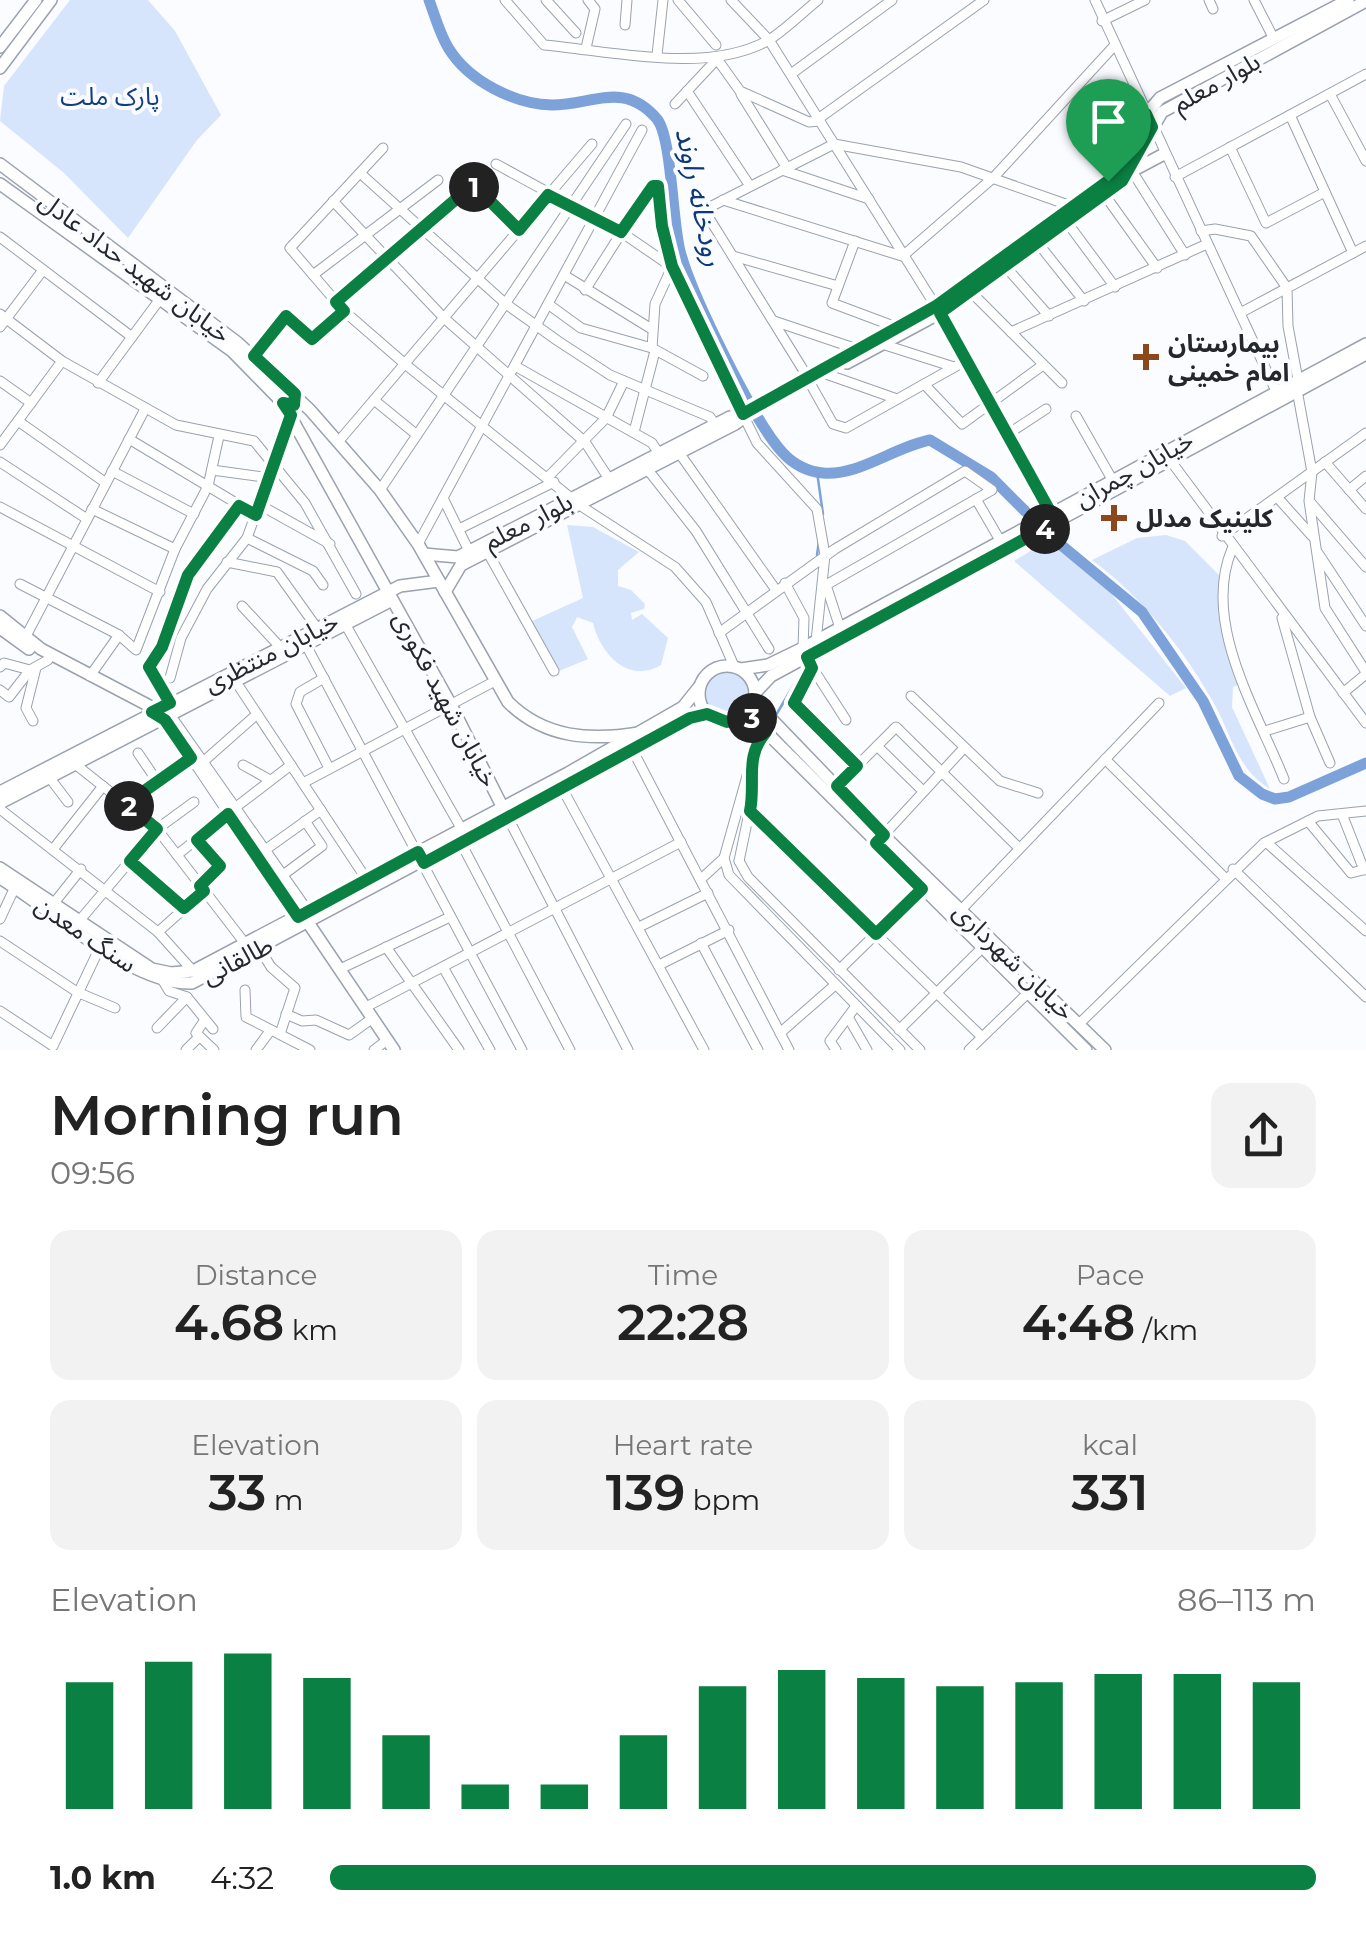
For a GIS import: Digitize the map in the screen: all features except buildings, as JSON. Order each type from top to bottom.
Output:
[{"type":"main road","points":[[0,68],[3,51],[36,0]]},
{"type":"main road","points":[[3,51],[51,0]]},
{"type":"main road","name":"بلوار معلم","points":[[809,380],[857,348],[938,309],[1116,174],[1160,98],[1346,3],[1366,0]]},
{"type":"main road","name":"بلوار معلم","points":[[421,549],[450,559],[469,551],[612,484],[660,455],[882,344],[970,291],[1104,194],[1132,170],[1149,120],[1346,3]]},
{"type":"main road","points":[[1132,170],[1164,154]]},
{"type":"main road","name":"خیابان شهید حداد عادل","points":[[0,164],[254,356],[295,394],[380,490],[442,586]]},
{"type":"main road","name":"خیابان شهید حداد عادل","points":[[0,184],[232,351],[283,403],[390,596]]},
{"type":"main road","name":"خیابان چمران","points":[[807,658],[816,641],[1002,542],[1054,519],[1114,480],[1224,425],[1366,344]]},
{"type":"main road","name":"خیابان چمران","points":[[755,697],[771,676],[1054,519],[1170,460],[1276,391],[1366,354]]},
{"type":"main road","points":[[283,403],[294,405],[295,394]]},
{"type":"main road","name":"بلوار معلم","points":[[612,484],[680,454],[735,424],[743,414]]},
{"type":"main road","points":[[304,436],[306,422],[320,422]]},
{"type":"main road","name":"بلوار معلم","points":[[442,586],[455,570],[576,502]]},
{"type":"main road","name":"خیابان منتظری","points":[[0,792],[163,712],[236,682],[413,583],[442,586]]},
{"type":"main road","points":[[442,586],[508,702],[541,728],[593,738],[639,733]]},
{"type":"main road","name":"خیابان شهید فکوری","points":[[390,596],[506,812]]},
{"type":"main road","points":[[0,616],[25,638],[163,712]]},
{"type":"main road","name":"خیابان منتظری","points":[[0,806],[280,647],[343,620]]},
{"type":"main road","points":[[0,628],[48,660],[163,712]]},
{"type":"main road","name":"خیابان چمران","points":[[737,668],[760,668],[807,658]]},
{"type":"main road","points":[[506,812],[562,788],[632,749],[674,720],[712,670],[737,668],[751,679],[755,697],[747,714],[727,722],[707,714],[674,720],[639,733],[506,812]]},
{"type":"main road","points":[[699,687],[707,714]]},
{"type":"main road","name":"خیابان شهرداری","points":[[755,697],[837,786],[922,889],[1086,1050]]},
{"type":"main road","name":"خیابان شهرداری","points":[[747,714],[961,910],[1105,1050]]},
{"type":"main road","name":"طالقانی","points":[[305,917],[421,857],[461,828],[506,812]]},
{"type":"main road","name":"طالقانی","points":[[170,979],[204,979],[367,880],[461,843],[506,812]]},
{"type":"main road","name":"سنگ معدن","points":[[0,868],[170,979]]},
{"type":"main road","name":"سنگ معدن","points":[[0,878],[101,945],[170,979]]},
{"type":"main road","points":[[305,917],[390,1045]]},
{"type":"main road","name":"طالقانی","points":[[170,979],[253,947]]},
{"type":"street","points":[[505,0],[544,44],[716,59],[769,40],[818,0]]},
{"type":"street","points":[[546,0],[576,33]]},
{"type":"street","points":[[586,48],[595,8],[588,0]]},
{"type":"street","points":[[625,25],[628,0]]},
{"type":"street","points":[[657,55],[663,0]]},
{"type":"street","points":[[678,0],[716,46]]},
{"type":"street","points":[[730,0],[769,40],[938,309],[1054,519]]},
{"type":"street","points":[[790,74],[892,0]]},
{"type":"street","points":[[740,91],[809,122],[819,120],[984,0]]},
{"type":"street","points":[[1095,0],[1276,391]]},
{"type":"street","points":[[1102,21],[1145,0]]},
{"type":"street","points":[[1254,0],[1274,39]]},
{"type":"street","points":[[904,256],[994,177],[1114,46]]},
{"type":"street","points":[[716,59],[740,91],[784,169],[869,199]]},
{"type":"street","points":[[675,104],[716,59]]},
{"type":"street","points":[[1175,177],[1366,74]]},
{"type":"street","points":[[687,92],[750,186]]},
{"type":"street","points":[[1330,94],[1366,161]]},
{"type":"street","points":[[1290,115],[1353,253]]},
{"type":"street","points":[[380,490],[626,124]]},
{"type":"street","points":[[421,549],[443,498],[642,130]]},
{"type":"street","points":[[338,442],[592,144]]},
{"type":"street","points":[[967,360],[846,428],[839,428],[704,210],[834,144],[994,177],[1072,206]]},
{"type":"street","points":[[1230,147],[1266,223],[1325,192]]},
{"type":"street","points":[[383,148],[290,248],[344,311],[405,364],[576,502],[675,567],[706,602],[737,668]]},
{"type":"street","points":[[496,164],[621,232],[672,266]]},
{"type":"street","points":[[1132,170],[1184,255]]},
{"type":"street","points":[[360,173],[506,304],[594,366],[710,417],[716,426]]},
{"type":"street","points":[[313,275],[401,212],[438,180]]},
{"type":"street","points":[[585,290],[653,186],[658,186],[672,266],[757,443],[817,509],[825,555],[816,641]]},
{"type":"street","points":[[336,302],[469,188],[478,189],[519,230]]},
{"type":"street","points":[[1104,194],[1158,268]]},
{"type":"street","points":[[724,200],[904,256]]},
{"type":"street","points":[[333,202],[444,318],[512,370],[585,442],[612,484]]},
{"type":"street","points":[[1066,221],[1115,287]]},
{"type":"street","points":[[1201,231],[1215,229],[1251,236],[1287,288],[1288,326],[1312,472],[1309,500],[1314,544],[1331,624],[1366,673],[1343,693]]},
{"type":"street","points":[[0,237],[132,337]]},
{"type":"street","points":[[855,241],[832,303],[896,327]]},
{"type":"street","points":[[1038,242],[1084,301]]},
{"type":"street","points":[[1011,332],[1207,244]]},
{"type":"street","points":[[1240,313],[1366,246]]},
{"type":"street","points":[[733,256],[838,286]]},
{"type":"street","points":[[634,432],[654,350],[650,328],[672,266]]},
{"type":"street","points":[[1005,266],[1049,316]]},
{"type":"street","points":[[43,270],[2,320],[98,384],[176,425],[254,441],[330,544],[356,594]]},
{"type":"street","points":[[564,275],[650,328]]},
{"type":"street","points":[[970,291],[1062,383]]},
{"type":"street","points":[[98,384],[160,299]]},
{"type":"street","points":[[548,304],[581,328],[654,350],[703,376]]},
{"type":"street","points":[[254,356],[286,316],[312,339],[344,311]]},
{"type":"street","points":[[773,321],[857,348]]},
{"type":"street","points":[[882,344],[954,368]]},
{"type":"street","points":[[0,445],[62,360]]},
{"type":"street","points":[[924,384],[962,424],[1044,365]]},
{"type":"street","points":[[512,370],[634,432],[652,443],[660,455]]},
{"type":"street","points":[[826,374],[896,399]]},
{"type":"street","points":[[0,381],[30,404]]},
{"type":"street","points":[[458,529],[550,480],[606,418],[624,381]]},
{"type":"street","points":[[374,400],[417,435]]},
{"type":"street","points":[[25,638],[145,409]]},
{"type":"street","points":[[1008,434],[1046,409]]},
{"type":"street","points":[[170,678],[181,638],[208,590],[247,538],[276,466],[291,415]]},
{"type":"street","points":[[1076,416],[1114,480]]},
{"type":"street","points":[[18,421],[106,483]]},
{"type":"street","points":[[1222,536],[1366,433]]},
{"type":"street","points":[[20,584],[118,635],[136,650],[175,549],[208,486],[218,436]]},
{"type":"street","points":[[129,438],[239,506],[258,510],[330,544]]},
{"type":"street","points":[[680,454],[804,618],[807,658],[794,703],[857,766]]},
{"type":"street","points":[[1170,460],[1222,536],[1366,723]]},
{"type":"street","points":[[0,462],[87,519]]},
{"type":"street","points":[[1325,462],[1366,509]]},
{"type":"street","points":[[212,470],[271,478]]},
{"type":"street","points":[[648,470],[696,532],[769,649]]},
{"type":"street","points":[[112,471],[194,514]]},
{"type":"street","points":[[720,634],[825,555],[964,471],[992,490],[826,585],[840,628]]},
{"type":"street","points":[[1349,490],[1366,476]]},
{"type":"street","points":[[1277,497],[1314,544],[1366,626]]},
{"type":"street","points":[[443,498],[469,551]]},
{"type":"street","points":[[976,499],[1002,542]]},
{"type":"street","points":[[1309,500],[1366,567]]},
{"type":"street","points":[[239,506],[188,575],[162,647],[149,667],[163,712],[191,758],[266,850],[305,917]]},
{"type":"street","points":[[0,507],[160,592]]},
{"type":"street","points":[[92,509],[175,549]]},
{"type":"street","points":[[247,538],[312,572],[323,586]]},
{"type":"street","points":[[1232,549],[1226,565],[1223,622],[1284,779]]},
{"type":"street","points":[[487,551],[554,671]]},
{"type":"street","points":[[227,562],[277,572],[317,628]]},
{"type":"street","points":[[188,575],[208,590]]},
{"type":"street","points":[[242,606],[280,647]]},
{"type":"street","points":[[1280,612],[1310,717],[1330,763]]},
{"type":"street","points":[[343,620],[461,828]]},
{"type":"street","points":[[90,676],[118,635]]},
{"type":"street","points":[[306,645],[522,1050]]},
{"type":"street","points":[[807,658],[846,720]]},
{"type":"street","points":[[0,690],[9,696],[33,669],[48,660]]},
{"type":"street","points":[[0,666],[33,669]]},
{"type":"street","points":[[33,669],[26,708],[33,720]]},
{"type":"street","points":[[324,678],[300,692],[296,704],[329,768]]},
{"type":"street","points":[[303,783],[495,681]]},
{"type":"street","points":[[236,682],[367,880]]},
{"type":"street","points":[[911,696],[1000,782],[1038,793]]},
{"type":"street","points":[[961,910],[1159,703]]},
{"type":"street","points":[[163,712],[204,762],[305,917]]},
{"type":"street","points":[[204,762],[257,714]]},
{"type":"street","points":[[1265,731],[1310,717]]},
{"type":"street","points":[[701,880],[724,858],[756,744],[771,718]]},
{"type":"street","points":[[837,786],[896,728],[1020,848]]},
{"type":"street","points":[[878,746],[922,791]]},
{"type":"street","points":[[632,749],[789,1050]]},
{"type":"street","points":[[880,839],[962,749]]},
{"type":"street","points":[[138,753],[157,781]]},
{"type":"street","points":[[126,804],[191,758]]},
{"type":"street","points":[[1105,759],[1224,878]]},
{"type":"street","points":[[75,764],[157,829],[202,889],[271,968],[295,988],[286,1014],[256,1050]]},
{"type":"street","points":[[243,765],[270,780]]},
{"type":"street","points":[[177,855],[291,766]]},
{"type":"street","points":[[749,774],[754,789],[739,861],[748,877],[920,1050]]},
{"type":"street","points":[[49,777],[68,802]]},
{"type":"street","points":[[54,848],[103,786]]},
{"type":"street","points":[[562,788],[704,1050]]},
{"type":"street","points":[[80,920],[157,829],[194,802]]},
{"type":"street","points":[[0,806],[158,932],[193,971]]},
{"type":"street","points":[[266,850],[321,810]]},
{"type":"street","points":[[750,811],[982,1037]]},
{"type":"street","points":[[1079,1024],[1233,869],[1266,842],[1308,821],[1366,811]]},
{"type":"street","points":[[506,812],[628,1050]]},
{"type":"street","points":[[1308,821],[1352,873],[1365,870],[1342,814]]},
{"type":"street","points":[[283,875],[322,846],[305,821]]},
{"type":"street","points":[[158,932],[202,889],[220,864],[197,840]]},
{"type":"street","points":[[286,1014],[304,1021],[316,1020],[349,1035],[370,1012],[412,983],[682,842]]},
{"type":"street","points":[[1266,842],[1362,928],[1366,914]]},
{"type":"street","points":[[461,843],[570,1050]]},
{"type":"street","points":[[724,858],[739,861]]},
{"type":"street","points":[[724,858],[730,875],[900,1050]]},
{"type":"street","points":[[130,861],[184,908]]},
{"type":"street","points":[[1233,869],[1366,997]]},
{"type":"street","points":[[54,903],[81,870]]},
{"type":"street","points":[[0,919],[15,887]]},
{"type":"street","points":[[839,970],[922,889]]},
{"type":"street","points":[[640,927],[708,893]]},
{"type":"street","points":[[340,969],[450,917]]},
{"type":"street","points":[[659,965],[728,930]]},
{"type":"street","points":[[0,941],[78,992],[115,1008]]},
{"type":"street","points":[[702,944],[758,1050]]},
{"type":"street","points":[[0,1011],[53,1046],[101,945]]},
{"type":"street","points":[[386,948],[458,1050]]},
{"type":"street","points":[[900,1030],[982,948]]},
{"type":"street","points":[[443,967],[490,1050]]},
{"type":"street","points":[[170,979],[169,991],[187,997],[213,1028]]},
{"type":"street","points":[[780,1033],[835,985]]},
{"type":"street","points":[[245,990],[246,1017],[310,1050]]},
{"type":"street","points":[[969,1050],[1028,993]]},
{"type":"street","points":[[156,1028],[187,997]]},
{"type":"street","points":[[833,1045],[856,1006]]},
{"type":"street","points":[[848,1017],[866,1050]]},
{"type":"street","points":[[204,1021],[196,1034],[214,1050]]},
{"type":"street","points":[[186,1050],[199,1037]]},
{"type":"street","points":[[374,1050],[390,1045]]},
{"type":"green space","name":"پارک ملت","points":[[70,0],[148,0],[175,31],[221,115],[197,140],[128,238],[64,173],[0,121],[4,86]]},
{"type":"green space","points":[[567,525],[593,527],[639,552],[618,570],[618,586],[631,590],[645,604],[644,609],[631,613],[632,620],[642,614],[668,638],[661,665],[637,671],[617,663],[602,645],[593,623],[577,617],[572,627],[588,659],[559,671],[530,622],[583,598]]},
{"type":"green space","points":[[1166,535],[1185,541],[1221,577],[1224,631],[1242,683],[1233,687],[1232,707],[1270,789],[1243,763],[1216,707],[1177,646],[1145,608],[1092,560],[1137,538]]},
{"type":"green space","points":[[1047,541],[1110,592],[1186,688],[1170,696],[1014,561]]},
{"type":"green space","points":[[727,672],[743,678],[749,694],[743,710],[727,716],[711,710],[705,694],[711,678]]},
{"type":"waterway","name":"رودخانه راوند","points":[[429,0],[449,49],[468,71],[494,89],[537,104],[552,105],[620,97],[645,107],[657,119],[666,143],[677,237],[686,271],[741,387],[787,457],[812,471],[836,473],[930,440],[991,477],[1025,511]]},
{"type":"waterway","points":[[817,472],[823,514]]},
{"type":"waterway","points":[[1049,535],[1142,612],[1203,701],[1239,776],[1262,794],[1275,799],[1289,797],[1366,763]]},
{"type":"waterway","points":[[817,555],[819,541]]},
{"type":"waterway","points":[[776,715],[799,676]]},
{"type":"place","name":"بیمارستان امام خمینی","points":[[1146,357]]},
{"type":"place","name":"کلینیک مدلل","points":[[1114,518]]},
{"type":"route","points":[[1146,114],[1152,127],[1132,170],[1122,181],[940,313],[1056,522],[807,657],[812,668],[794,703],[857,766],[837,786],[884,835],[876,843],[922,889],[876,934],[750,811],[754,789],[749,774],[756,744],[766,732],[747,714],[727,722],[707,714],[690,718],[424,863],[418,852],[298,917],[228,814],[197,840],[220,866],[200,886],[204,891],[184,908],[130,861],[157,829],[126,804],[191,758],[165,720],[152,712],[170,703],[149,667],[162,647],[188,575],[239,506],[256,515],[291,415],[283,403],[292,406],[296,402],[295,394],[254,356],[286,316],[312,339],[344,311],[336,302],[469,188],[478,189],[519,230],[548,195],[621,232],[653,186],[658,186],[672,266],[743,414],[936,306],[1108,181],[1122,164],[1146,114]]}]
